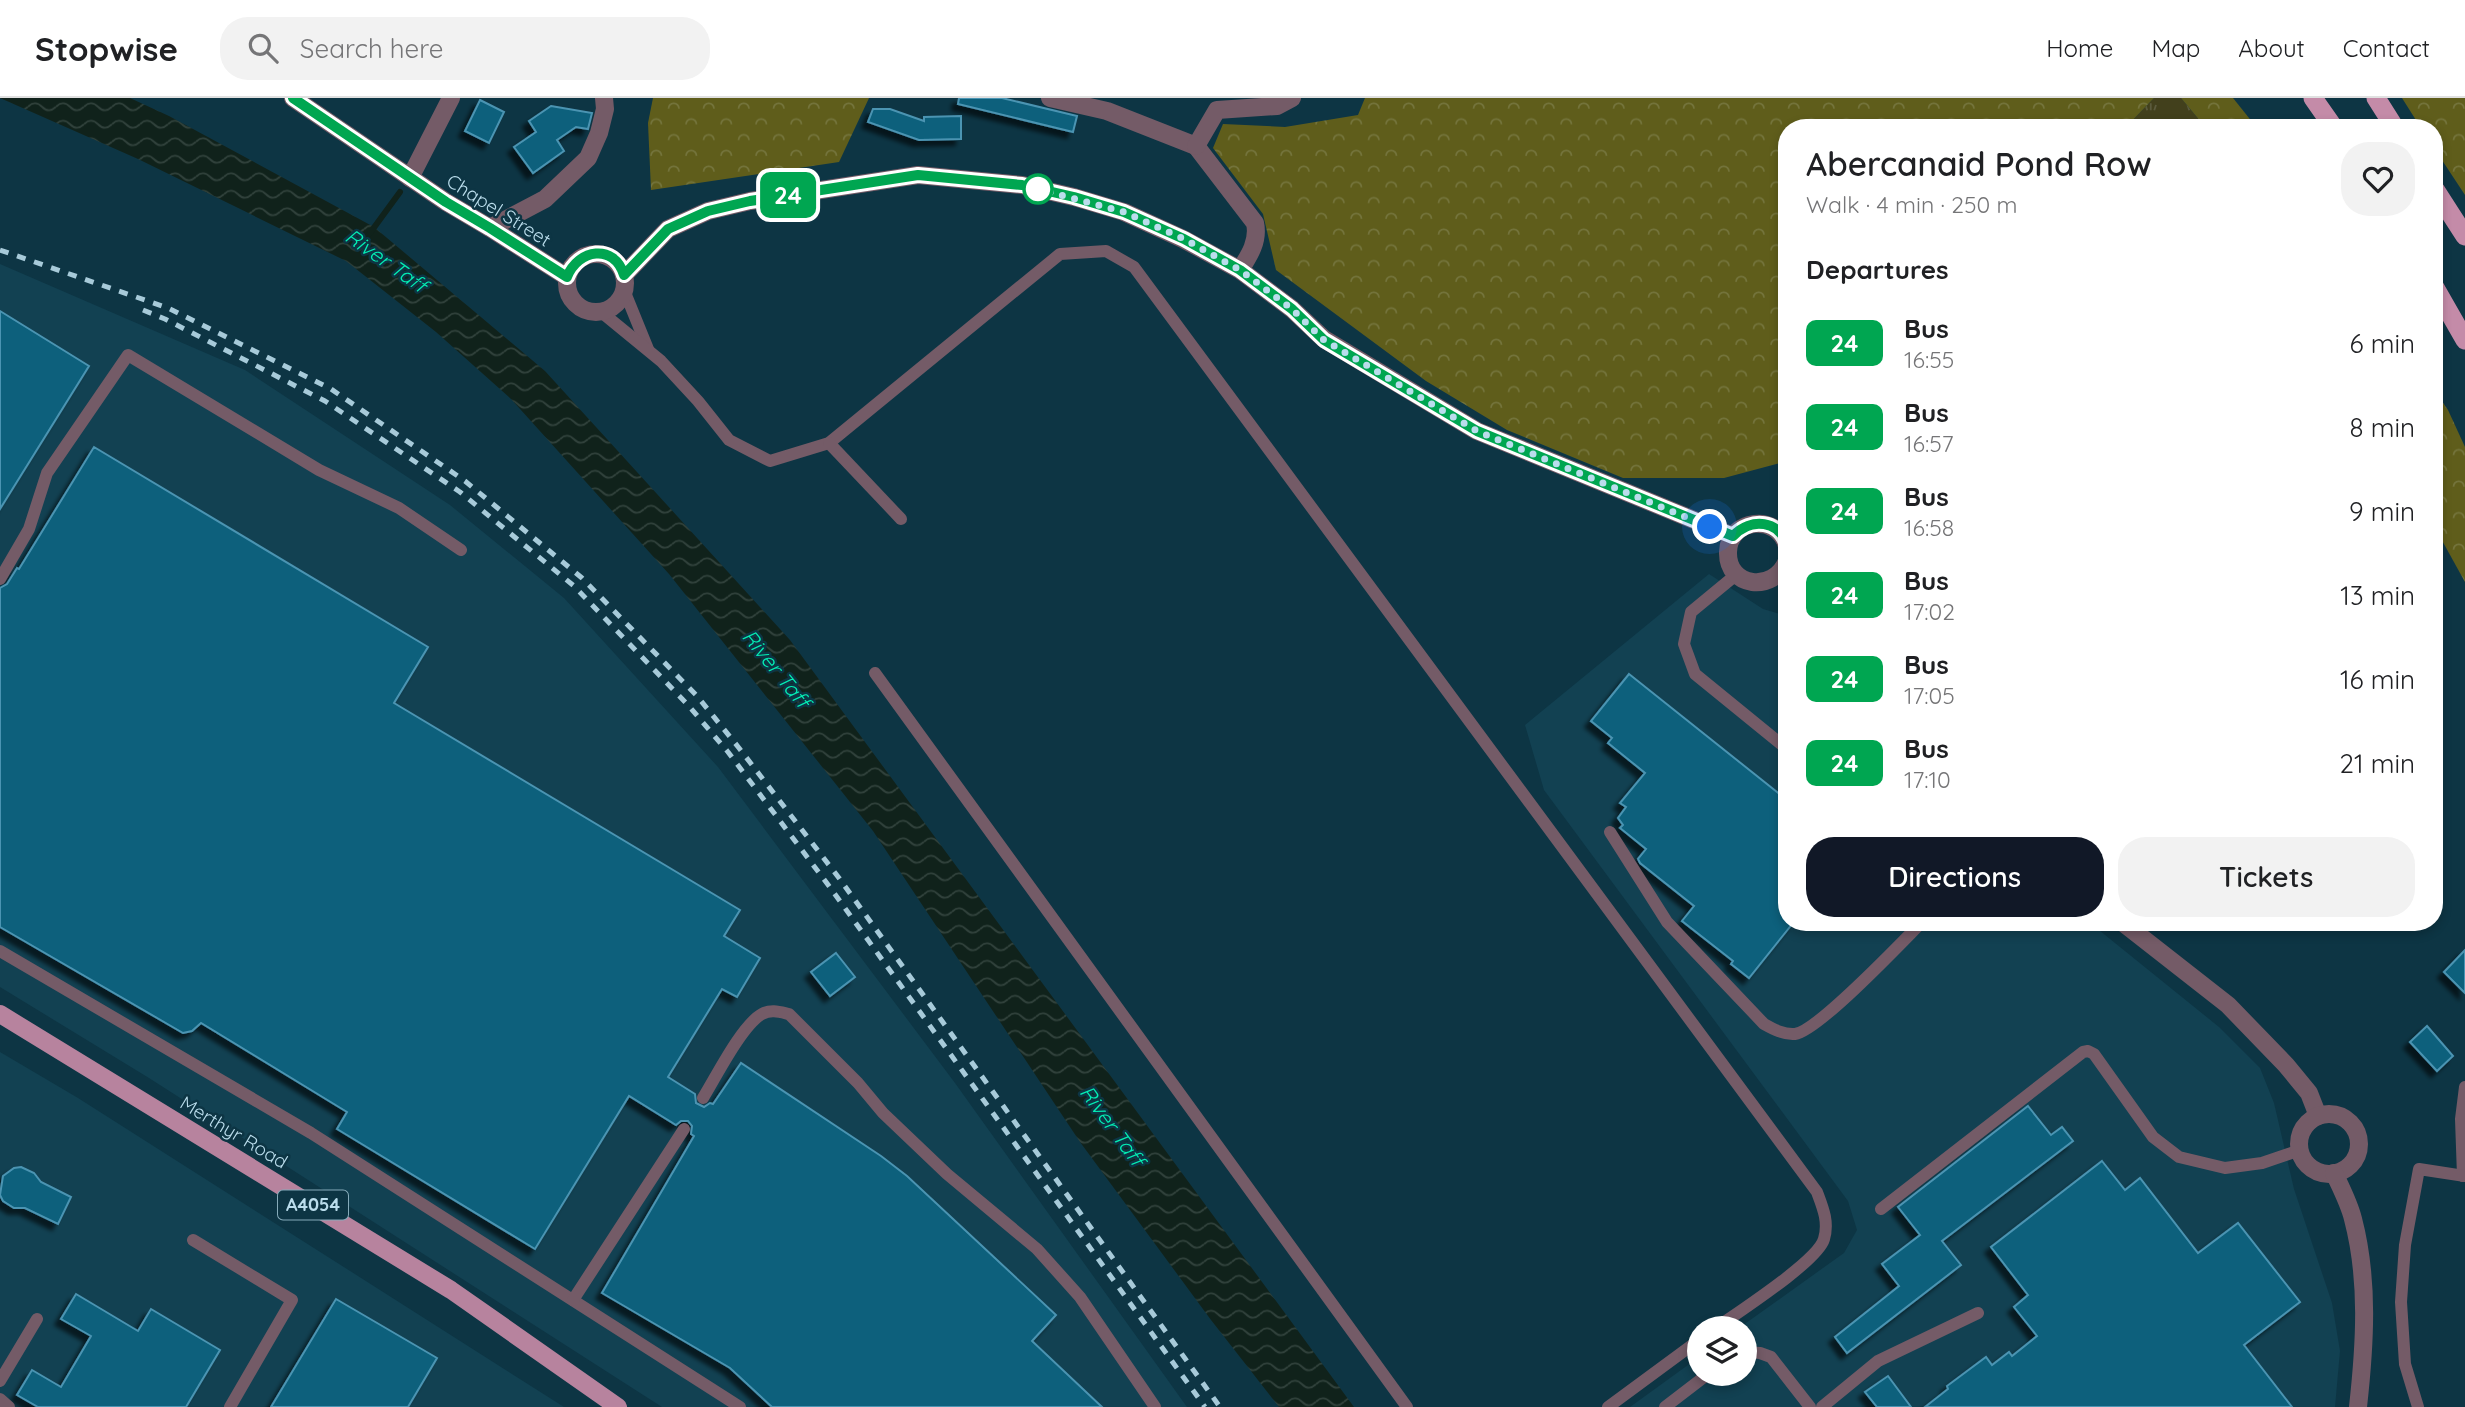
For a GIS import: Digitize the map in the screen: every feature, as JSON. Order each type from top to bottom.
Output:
[{"type":"highway","points":[[2313,98],[2328,119]]},
{"type":"highway","points":[[2376,98],[2389,119]]},
{"type":"highway","points":[[2443,202],[2465,236]]},
{"type":"highway","points":[[2443,302],[2465,340]]},
{"type":"main road","name":"Merthyr Road","points":[[0,1014],[451,1290],[618,1407]]},
{"type":"street","name":"Chapel Street","points":[[293,98],[446,202],[567,277]]},
{"type":"street","points":[[410,178],[451,98]]},
{"type":"street","points":[[490,228],[545,199],[588,158],[599,133],[605,109],[604,98]]},
{"type":"street","points":[[1050,98],[1107,111],[1196,146],[1255,223],[1257,231],[1252,250],[1240,270]]},
{"type":"street","points":[[1196,146],[1214,104],[1277,106],[1292,98]]},
{"type":"street","points":[[624,283],[615,260],[595,253],[577,260],[567,277],[567,287],[576,304],[585,310],[600,312],[614,306],[624,283],[668,229],[708,211],[750,201],[918,175],[1022,185],[1112,208],[1184,239],[1240,270],[1292,309],[1324,340],[1477,431],[1733,536]]},
{"type":"street","points":[[1778,530],[1756,523],[1740,529],[1729,543],[1728,560],[1744,580],[1762,583],[1778,575]]},
{"type":"street","points":[[2133,931],[2228,1005],[2309,1093],[2318,1116]]},
{"type":"street","points":[[2328,1115],[2346,1120],[2357,1136],[2358,1146],[2351,1164],[2334,1174],[2315,1171],[2307,1165],[2300,1150],[2303,1129],[2318,1116],[2328,1115]]},
{"type":"street","points":[[2334,1174],[2353,1216],[2362,1264],[2365,1346],[2358,1407]]},
{"type":"lane","points":[[600,312],[648,349],[698,401],[729,440],[770,461],[829,443],[1060,254],[1106,251],[1134,267],[1816,1192],[1827,1217],[1824,1242],[1809,1260],[1732,1316]]},
{"type":"lane","points":[[624,283],[648,349]]},
{"type":"lane","points":[[0,579],[29,529],[47,473],[128,355],[319,470],[399,508],[461,550]]},
{"type":"lane","points":[[829,443],[901,519]]},
{"type":"lane","points":[[1737,574],[1691,612],[1684,644],[1695,674],[1778,742]]},
{"type":"lane","points":[[875,673],[1407,1407]]},
{"type":"lane","points":[[1610,832],[1667,922],[1764,1024],[1783,1032],[1795,1034],[1818,1022],[1913,931]]},
{"type":"lane","points":[[0,951],[311,1133],[740,1407]]},
{"type":"lane","points":[[703,1098],[748,1025],[763,1013],[775,1011],[789,1014],[910,1140],[1037,1249],[1080,1297],[1155,1407]]},
{"type":"lane","points":[[1881,1209],[2083,1052],[2088,1051],[2094,1055],[2153,1137],[2179,1157],[2225,1168],[2262,1163],[2300,1150]]},
{"type":"lane","points":[[2418,1407],[2405,1364],[2401,1302],[2405,1245],[2419,1168],[2464,1176],[2461,1119],[2465,1087]]},
{"type":"lane","points":[[573,1300],[684,1129]]},
{"type":"lane","points":[[193,1240],[292,1300],[230,1407]]},
{"type":"lane","points":[[1822,1407],[1878,1361],[1978,1313]]},
{"type":"lane","points":[[0,1381],[37,1319]]},
{"type":"lane","points":[[1608,1407],[1687,1349]]},
{"type":"lane","points":[[1757,1353],[1771,1357],[1810,1407]]},
{"type":"lane","points":[[1665,1407],[1692,1386]]},
{"type":"lane","points":[[0,1399],[9,1407]]},
{"type":"shaded area","points":[[0,264],[245,370],[450,505],[564,598],[718,767],[955,1083],[1187,1407],[662,1407],[149,1078],[0,987]]},
{"type":"shaded area","points":[[1709,574],[1763,609],[1778,613],[1778,931],[2100,931],[2219,1027],[2260,1068],[2274,1103],[2294,1189],[2332,1303],[2340,1351],[2335,1407],[1630,1407],[1687,1366],[1687,1386],[1757,1386],[1756,1316],[1844,1253],[1857,1230],[1848,1201],[1544,790],[1525,725]]},
{"type":"shaded area","points":[[0,1052],[78,1098],[564,1407],[0,1407]]},
{"type":"green space","points":[[653,98],[869,98],[839,162],[651,190],[648,123]]},
{"type":"green space","points":[[1365,98],[2154,98],[2134,119],[1778,119],[1778,463],[1724,478],[1623,478],[1507,430],[1426,381],[1276,270],[1263,214],[1213,148],[1223,124],[1285,127],[1358,115]]},
{"type":"green space","points":[[2154,98],[2181,98],[2198,119],[2134,119]]},
{"type":"green space","points":[[2181,98],[2233,98],[2250,119],[2198,119]]},
{"type":"green space","points":[[2402,98],[2465,98],[2465,195],[2443,162],[2443,119],[2415,119]]},
{"type":"green space","points":[[2443,403],[2465,447],[2465,582],[2443,542]]},
{"type":"water","name":"River Taff","points":[[0,98],[130,98],[169,116],[374,227],[545,371],[790,640],[1354,1407],[1279,1407],[1211,1320],[1080,1142],[873,831],[669,574],[511,399],[436,332],[346,261],[138,159]]},
{"type":"building","points":[[959,98],[1002,98],[1077,116],[1073,132],[958,104]]},
{"type":"building","points":[[480,100],[504,112],[489,143],[465,131]]},
{"type":"building","points":[[551,106],[592,113],[588,129],[576,127],[557,140],[564,151],[533,173],[514,147],[536,132],[529,121]]},
{"type":"building","points":[[873,109],[890,109],[924,121],[924,117],[961,116],[961,139],[919,140],[868,122]]},
{"type":"building","points":[[0,311],[89,366],[0,509]]},
{"type":"building","points":[[94,447],[428,647],[394,703],[740,910],[724,936],[760,958],[737,997],[722,989],[668,1077],[695,1094],[696,1103],[704,1107],[713,1104],[741,1063],[881,1156],[907,1176],[1056,1315],[1032,1341],[1102,1407],[772,1407],[730,1368],[602,1293],[694,1136],[688,1121],[681,1121],[676,1125],[629,1096],[535,1249],[337,1129],[347,1112],[201,1023],[192,1031],[183,1033],[0,927],[0,588],[7,584],[17,568],[19,569]]},
{"type":"building","points":[[1629,674],[1778,793],[1778,931],[1787,931],[1749,978],[1731,964],[1733,961],[1682,921],[1694,906],[1640,863],[1638,859],[1646,849],[1620,828],[1623,825],[1618,818],[1626,807],[1620,803],[1645,773],[1608,743],[1612,738],[1591,721]]},
{"type":"building","points":[[2465,950],[2465,993],[2444,972]]},
{"type":"building","points":[[836,953],[855,977],[830,996],[811,972]]},
{"type":"building","points":[[2427,1026],[2453,1056],[2437,1071],[2410,1042]]},
{"type":"building","points":[[2028,1106],[2051,1135],[2062,1127],[2073,1141],[1942,1241],[1961,1265],[1847,1353],[1835,1337],[1899,1286],[1882,1264],[1920,1235],[1898,1207]]},
{"type":"building","points":[[2102,1161],[2125,1190],[2140,1178],[2198,1253],[2238,1223],[2300,1302],[2244,1345],[2292,1407],[1925,1407],[1948,1389],[1947,1386],[1986,1357],[1992,1365],[2009,1352],[2012,1356],[2037,1336],[2014,1307],[2028,1295],[1991,1247]]},
{"type":"building","points":[[21,1167],[34,1173],[41,1182],[71,1197],[58,1224],[25,1208],[14,1208],[3,1201],[0,1195],[3,1176],[14,1168]]},
{"type":"building","points":[[76,1294],[138,1331],[151,1309],[220,1350],[186,1407],[38,1407],[17,1395],[32,1370],[61,1387],[91,1336],[61,1319]]},
{"type":"building","points":[[336,1299],[437,1358],[408,1407],[271,1407]]},
{"type":"building","points":[[1888,1376],[1911,1407],[1877,1407],[1865,1392]]},
{"type":"waterway","name":"River Taff","points":[[370,233],[400,192]]},
{"type":"railway","points":[[0,250],[168,308],[331,389],[465,481],[582,578],[697,696],[739,748],[839,878],[1220,1407]]},
{"type":"railway","points":[[143,310],[325,401],[460,492],[574,586],[688,705],[728,752],[829,886],[1205,1407]]},
{"type":"bus line","name":"24","points":[[293,98],[446,202],[567,277],[577,260],[595,253],[615,260],[624,275],[668,229],[708,211],[750,201],[918,175],[1022,185],[1074,197],[1124,212],[1184,239],[1240,270],[1292,309],[1324,340],[1477,431],[1733,536],[1740,529],[1756,523],[1766,524],[1778,530]]},
{"type":"route","points":[[1038,189],[1124,212],[1184,239],[1240,270],[1292,309],[1324,340],[1477,431],[1710,527]]}]
